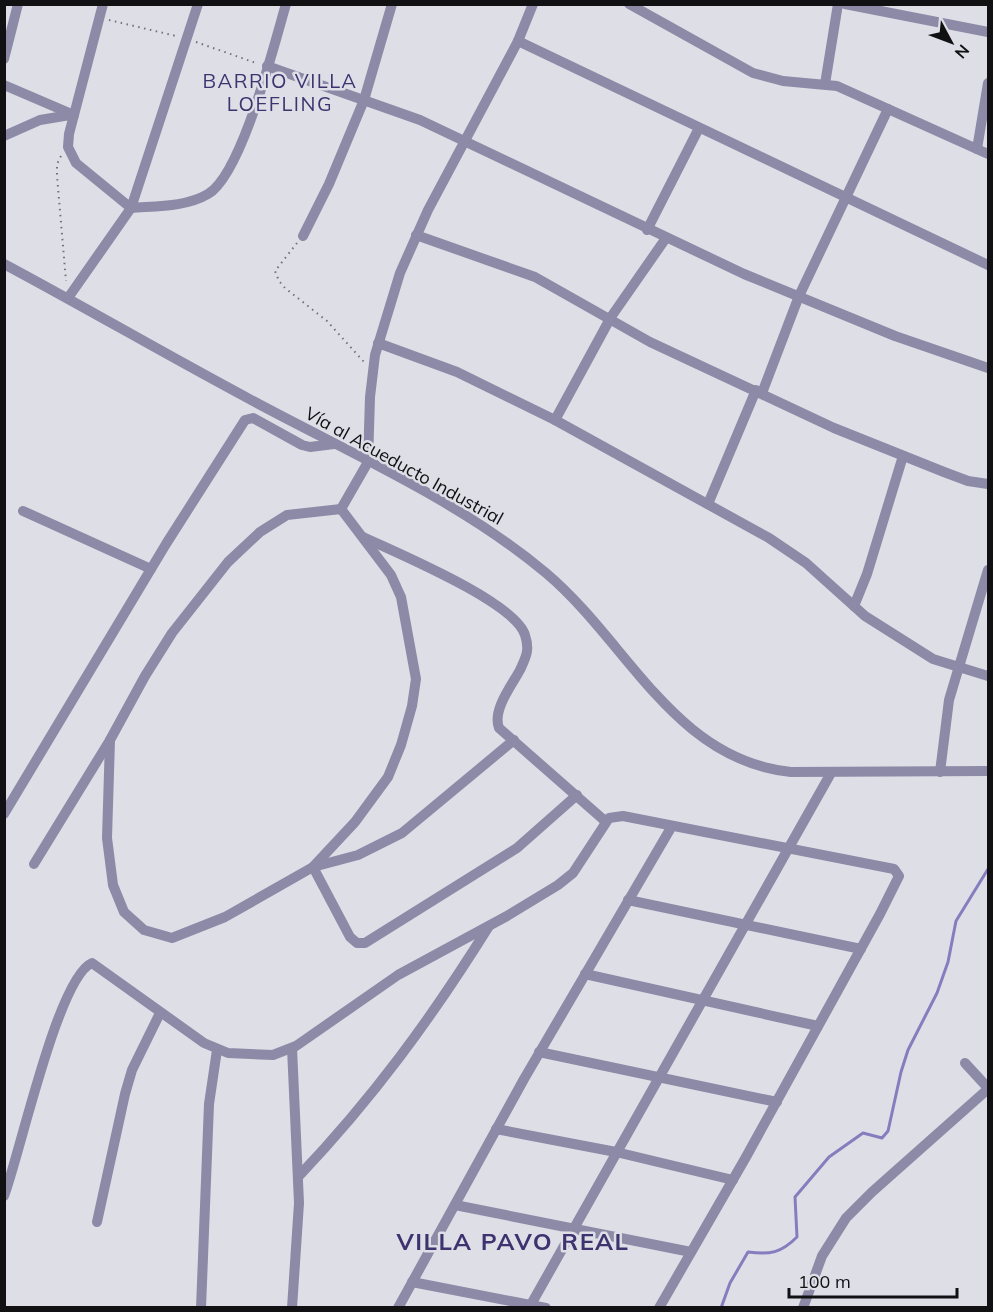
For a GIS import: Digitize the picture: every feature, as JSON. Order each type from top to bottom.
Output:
[{"type":"street","points":[[4,59],[18,4]]},
{"type":"street","points":[[103,4],[68,147],[76,163],[131,208],[173,204],[201,198],[216,188],[236,153],[286,4]]},
{"type":"street","points":[[68,298],[131,208],[198,4]]},
{"type":"street","points":[[303,236],[329,184],[364,100],[392,4]]},
{"type":"street","points":[[340,509],[368,462],[373,366],[400,273],[416,235],[518,41],[533,4]]},
{"type":"street","points":[[629,4],[753,73],[783,81],[825,84],[888,109],[988,154]]},
{"type":"street","points":[[825,84],[838,4]]},
{"type":"street","points":[[845,4],[988,32]]},
{"type":"street","points":[[518,41],[988,266]]},
{"type":"street","points":[[267,66],[364,100],[465,140],[647,230],[915,344],[988,368]]},
{"type":"street","points":[[977,149],[988,83]]},
{"type":"street","points":[[4,85],[74,115]]},
{"type":"street","points":[[708,504],[759,392],[799,296],[888,109]]},
{"type":"street","points":[[4,136],[40,120],[74,115]]},
{"type":"street","points":[[647,230],[699,128]]},
{"type":"street","points":[[416,235],[484,257],[535,277],[611,317],[659,346],[759,392],[903,456],[968,481],[988,484]]},
{"type":"street","points":[[555,420],[611,317],[666,238]]},
{"type":"street","name":"Vía al Acueducto Industrial","points":[[6,266],[434,497],[489,531],[549,575],[673,712],[708,744],[762,768],[791,772],[988,771]]},
{"type":"street","points":[[378,343],[465,376],[555,420],[769,538],[806,563],[881,628],[933,658],[988,676]]},
{"type":"street","points":[[4,814],[240,426],[249,418],[262,422],[302,445],[310,447],[334,444]]},
{"type":"street","points":[[854,606],[867,574],[903,456]]},
{"type":"street","points":[[313,867],[355,822],[388,777],[401,745],[412,706],[416,679],[401,597],[391,575],[340,509]]},
{"type":"street","points":[[34,864],[172,633],[228,562],[260,532],[287,515],[340,509]]},
{"type":"street","points":[[23,511],[151,569]]},
{"type":"street","points":[[359,535],[439,572],[513,616],[525,633],[529,652],[498,713],[496,721],[499,728],[605,822]]},
{"type":"street","points":[[940,772],[950,700],[988,570]]},
{"type":"street","points":[[110,740],[107,838],[113,885],[124,912],[144,930],[172,938],[225,917],[313,867],[358,855],[402,833],[514,740]]},
{"type":"street","points":[[530,1306],[831,773]]},
{"type":"street","points":[[313,867],[350,937],[357,943],[365,943],[517,848],[577,795]]},
{"type":"street","points":[[4,1196],[49,1044],[69,993],[87,965],[95,964],[160,1013],[218,1050],[264,1056],[292,1048],[398,975],[489,926],[568,878],[579,865],[605,822],[623,816],[888,866],[897,872],[897,880],[777,1102],[659,1308]]},
{"type":"street","points":[[398,1308],[539,1052],[672,826]]},
{"type":"street","points":[[628,900],[861,949]]},
{"type":"street","points":[[298,1177],[384,1081],[422,1029],[489,926]]},
{"type":"street","points":[[585,974],[818,1026]]},
{"type":"street","points":[[97,1222],[125,1094],[136,1061],[160,1013]]},
{"type":"street","points":[[292,1048],[298,1177],[292,1308]]},
{"type":"street","points":[[201,1308],[209,1104],[218,1050]]},
{"type":"street","points":[[539,1052],[777,1102]]},
{"type":"street","points":[[802,1308],[822,1256],[846,1218],[988,1089],[965,1063]]},
{"type":"street","points":[[496,1129],[616,1152],[733,1180]]},
{"type":"street","points":[[455,1205],[691,1252]]},
{"type":"street","points":[[412,1282],[546,1308]]},
{"type":"path","points":[[68,147],[57,164],[68,298]]},
{"type":"path","points":[[303,236],[275,271],[279,282],[327,321],[358,357],[373,366]]},
{"type":"waterway","points":[[721,1308],[730,1283],[748,1252],[775,1252],[786,1247],[797,1237],[795,1197],[829,1157],[863,1133],[882,1138],[888,1131],[908,1050],[937,993],[948,962],[956,921],[988,869]]},
{"type":"district","name":"BARRIO VILLA LOEFLING","points":[[280,92]]},
{"type":"district","name":"VILLA PAVO REAL","points":[[513,1242]]}]
